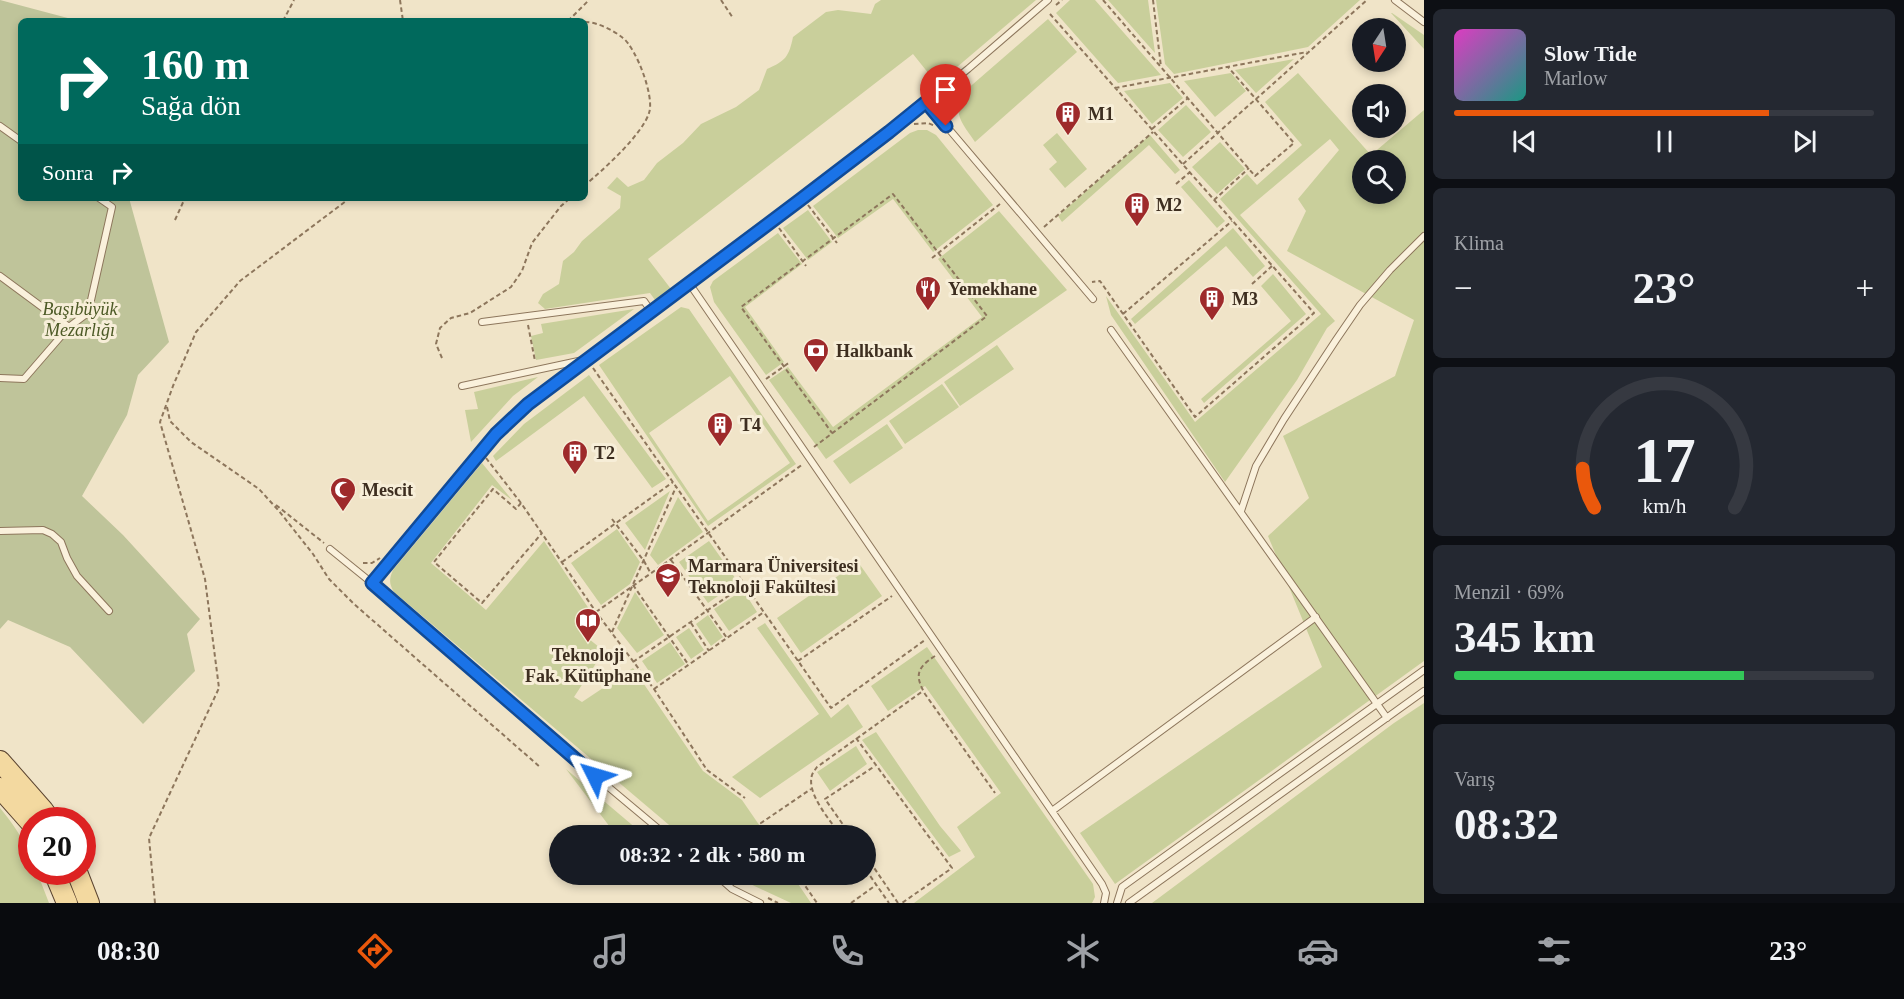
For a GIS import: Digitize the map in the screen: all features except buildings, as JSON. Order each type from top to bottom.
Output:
[{"type":"main road","points":[[0,761],[40,807]]},
{"type":"main road","points":[[0,788],[18,808]]},
{"type":"main road","points":[[59,885],[67,903]]},
{"type":"main road","points":[[84,885],[88,903]]},
{"type":"lane","points":[[372,583],[511,418],[889,132],[968,69],[1048,0]]},
{"type":"lane","points":[[1395,0],[1424,22]]},
{"type":"lane","points":[[926,102],[1093,299]]},
{"type":"lane","points":[[0,126],[18,139]]},
{"type":"lane","points":[[0,378],[24,379],[69,327],[89,309],[112,207],[103,201]]},
{"type":"lane","points":[[1241,511],[1256,466],[1336,340],[1360,305],[1390,270],[1424,236]]},
{"type":"lane","points":[[0,276],[69,327]]},
{"type":"lane","points":[[0,281],[10,283]]},
{"type":"lane","points":[[689,283],[1102,884],[1106,893],[1104,903]]},
{"type":"lane","points":[[482,322],[644,301],[651,311]]},
{"type":"lane","points":[[1111,330],[1387,718]]},
{"type":"lane","points":[[462,386],[587,359]]},
{"type":"lane","points":[[0,531],[43,530],[52,534],[62,542],[67,558],[77,576],[110,611]]},
{"type":"lane","points":[[330,549],[654,825]]},
{"type":"lane","points":[[1052,811],[1316,617]]},
{"type":"lane","points":[[1117,903],[1122,887],[1424,670]]},
{"type":"lane","points":[[1129,903],[1424,691]]},
{"type":"lane","points":[[727,885],[760,903]]},
{"type":"path","points":[[285,18],[294,0]]},
{"type":"path","points":[[400,0],[403,18]]},
{"type":"path","points":[[573,18],[589,0]]},
{"type":"path","points":[[721,0],[733,18]]},
{"type":"path","points":[[1045,15],[1062,0]]},
{"type":"path","points":[[1103,0],[1255,176],[1294,143],[1228,67]]},
{"type":"path","points":[[1154,0],[1161,67]]},
{"type":"path","points":[[1183,165],[1367,0]]},
{"type":"path","points":[[1050,14],[1314,313],[1196,417],[1100,281],[1092,282]]},
{"type":"path","points":[[588,22],[593,22],[624,38],[643,70],[652,102],[649,115],[639,130],[613,161],[588,182]]},
{"type":"path","points":[[1115,88],[1309,52]]},
{"type":"path","points":[[952,121],[950,108],[954,98],[968,82]]},
{"type":"path","points":[[1044,226],[1188,98]]},
{"type":"path","points":[[910,126],[915,123],[928,123],[941,129]]},
{"type":"path","points":[[1214,200],[1249,168]]},
{"type":"path","points":[[1176,184],[1190,172]]},
{"type":"path","points":[[814,447],[987,316],[893,194],[741,307],[832,433]]},
{"type":"path","points":[[802,207],[811,199]]},
{"type":"path","points":[[175,220],[184,201]]},
{"type":"path","points":[[155,903],[149,838],[219,688],[205,579],[160,422],[196,332],[240,280],[346,201]]},
{"type":"path","points":[[441,358],[436,344],[440,328],[451,318],[470,313],[511,287],[522,271],[532,243],[567,201]]},
{"type":"path","points":[[932,258],[1000,204]]},
{"type":"path","points":[[808,205],[837,243]]},
{"type":"path","points":[[774,228],[783,221]]},
{"type":"path","points":[[1123,314],[1233,221]]},
{"type":"path","points":[[1038,224],[1046,233]]},
{"type":"path","points":[[779,228],[806,266]]},
{"type":"path","points":[[1252,284],[1273,266]]},
{"type":"path","points":[[526,316],[537,370]]},
{"type":"path","points":[[765,379],[790,362]]},
{"type":"path","points":[[591,366],[831,708],[925,640]]},
{"type":"path","points":[[167,404],[170,422],[191,442],[259,489],[313,554],[329,579],[354,604],[540,767]]},
{"type":"path","points":[[481,452],[521,503],[596,612],[654,689],[707,770],[745,798]]},
{"type":"path","points":[[596,612],[803,464]]},
{"type":"path","points":[[562,562],[673,482]]},
{"type":"path","points":[[612,632],[676,488]]},
{"type":"path","points":[[521,503],[516,508],[493,489],[434,562],[482,603],[542,533]]},
{"type":"path","points":[[268,499],[330,549]]},
{"type":"path","points":[[612,519],[644,561],[651,574]]},
{"type":"path","points":[[671,559],[727,638]]},
{"type":"path","points":[[633,585],[689,665]]},
{"type":"path","points":[[633,662],[744,585]]},
{"type":"path","points":[[798,661],[894,595]]},
{"type":"path","points":[[654,689],[764,612]]},
{"type":"path","points":[[691,622],[709,651]]},
{"type":"path","points":[[942,651],[925,662],[920,669],[918,681],[995,793]]},
{"type":"path","points":[[833,825],[818,803],[812,789],[812,775],[817,767],[923,691]]},
{"type":"path","points":[[855,738],[952,868],[900,903],[876,870]]},
{"type":"path","points":[[843,825],[825,799],[875,766]]},
{"type":"path","points":[[762,825],[761,823],[812,789]]},
{"type":"path","points":[[805,885],[817,903]]},
{"type":"path","points":[[851,903],[876,885],[889,903]]},
{"type":"green space","name":"Başıbüyük Mezarlığı","points":[[0,0],[68,18],[18,18],[18,201],[130,201],[169,342],[138,375],[127,415],[82,496],[123,535],[200,619],[187,634],[195,671],[143,724],[70,647],[8,620],[0,629]]},
{"type":"green space","points":[[881,0],[1036,0],[937,84],[913,54],[648,259],[671,289],[655,300],[650,293],[545,309],[538,303],[543,294],[559,284],[563,261],[620,208],[621,196],[607,188],[617,177],[628,187],[644,180],[657,163],[683,143],[701,124],[736,107],[759,90],[767,69],[786,57],[793,37],[826,12],[838,10],[871,14],[875,4]]},
{"type":"green space","points":[[1070,0],[1095,0],[1161,75],[1118,83],[1056,13]]},
{"type":"green space","points":[[1108,0],[1148,0],[1155,53]]},
{"type":"green space","points":[[1156,0],[1360,0],[1308,47],[1174,74],[1165,64]]},
{"type":"green space","points":[[1048,19],[1077,52],[975,142],[960,118],[959,106],[965,91]]},
{"type":"green space","points":[[1406,23],[1424,35],[1424,49],[1406,29]]},
{"type":"green space","points":[[1294,59],[1256,93],[1235,70]]},
{"type":"green space","points":[[1231,73],[1246,91],[1215,117],[1184,81]]},
{"type":"green space","points":[[1298,73],[1352,134],[1352,138],[1356,138],[1367,150],[1352,150],[1352,204],[1406,204],[1406,150],[1377,150],[1391,138],[1406,138],[1406,125],[1424,110],[1424,661],[1115,884],[1080,833],[1322,667],[1268,536],[1309,498],[1283,436],[1395,376],[1414,320],[1287,251],[1306,211],[1298,199],[1339,150],[1330,139],[1240,215],[1335,321],[1327,328],[1297,380],[1225,482],[1111,315],[1106,296],[1195,422],[1321,314],[1220,199],[1247,174],[1257,185],[1302,145],[1265,102]]},
{"type":"green space","points":[[1170,83],[1183,98],[1152,124],[1124,91]]},
{"type":"green space","points":[[1186,105],[1211,132],[1183,157],[1158,130]]},
{"type":"green space","points":[[927,130],[936,135],[993,205],[933,252],[893,199],[838,238],[813,206],[910,133]]},
{"type":"green space","points":[[1057,133],[1087,169],[1065,188],[1049,169],[1057,162],[1043,145]]},
{"type":"green space","points":[[1150,135],[1180,170],[1175,174],[1149,145],[1062,222],[1058,216]]},
{"type":"green space","points":[[1220,142],[1245,169],[1217,194],[1192,167]]},
{"type":"green space","points":[[1189,180],[1225,221],[1217,228],[1181,187]]},
{"type":"green space","points":[[808,210],[832,242],[808,260],[783,228]]},
{"type":"green space","points":[[999,211],[1067,290],[826,459],[769,380],[788,367],[833,427],[982,317],[938,259]]},
{"type":"green space","points":[[1233,228],[1265,266],[1253,277],[1226,246],[1135,324],[1131,319]]},
{"type":"green space","points":[[778,233],[802,264],[745,307],[784,362],[766,375],[714,302],[710,287],[713,281]]},
{"type":"green space","points":[[1273,274],[1306,314],[1204,403],[1201,399],[1291,321],[1261,286]]},
{"type":"green space","points":[[681,307],[689,309],[796,464],[708,526],[599,365]],"holes":[[[730,376],[790,463],[708,521],[649,433]]]},
{"type":"green space","points":[[634,309],[574,353],[536,360],[531,336],[543,333],[541,324]]},
{"type":"green space","points":[[997,345],[1014,369],[960,406],[944,382]]},
{"type":"green space","points":[[589,375],[666,479],[652,488],[584,396],[496,461],[493,456],[524,424]]},
{"type":"green space","points":[[538,377],[513,396],[471,442],[465,410],[478,409],[474,392]]},
{"type":"green space","points":[[942,384],[959,407],[905,444],[889,421]]},
{"type":"green space","points":[[887,424],[903,448],[850,484],[833,461]]},
{"type":"green space","points":[[482,463],[512,500],[492,485],[431,563],[486,610],[544,541],[593,615],[579,631],[604,651],[574,697],[582,702],[633,668],[703,771],[742,800],[759,825],[669,825],[394,592],[390,581],[393,570]]},
{"type":"green space","points":[[670,491],[645,550],[625,523]]},
{"type":"green space","points":[[678,497],[703,532],[658,565],[650,555]]},
{"type":"green space","points":[[617,529],[640,562],[630,584],[601,605],[571,563]]},
{"type":"green space","points":[[709,541],[738,582],[708,603],[679,562]]},
{"type":"green space","points":[[858,562],[882,596],[801,653],[777,618]]},
{"type":"green space","points":[[743,590],[757,612],[729,631],[714,609]]},
{"type":"green space","points":[[635,592],[664,635],[637,653],[617,628]]},
{"type":"green space","points":[[708,615],[723,637],[711,646],[696,624]]},
{"type":"green space","points":[[765,623],[831,718],[848,704],[863,727],[760,798],[732,777],[819,714],[757,628]]},
{"type":"green space","points":[[689,628],[704,650],[691,659],[676,637]]},
{"type":"green space","points":[[670,642],[685,664],[657,683],[642,661]]},
{"type":"green space","points":[[927,647],[1093,884],[1095,897],[1092,903],[914,903],[975,857],[957,827],[1001,793],[925,686],[888,711],[871,686]]},
{"type":"green space","points":[[1424,703],[1424,903],[1152,903],[1394,723]]},
{"type":"green space","points":[[876,732],[940,826],[961,851],[949,857],[862,740]]},
{"type":"green space","points":[[856,746],[867,764],[830,791],[817,772]]},
{"type":"green space","points":[[566,769],[632,825],[608,825]]},
{"type":"green space","points":[[0,808],[18,833],[18,885],[42,885],[49,903],[0,903]]},
{"type":"green space","points":[[752,885],[799,885],[811,903],[791,903]]},
{"type":"place","name":"M1","points":[[1068,137]]},
{"type":"place","name":"M2","points":[[1137,228]]},
{"type":"place","name":"Yemekhane","points":[[928,312]]},
{"type":"place","name":"M3","points":[[1212,322]]},
{"type":"place","name":"Halkbank","points":[[816,374]]},
{"type":"place","name":"T4","points":[[720,448]]},
{"type":"place","name":"T2","points":[[575,476]]},
{"type":"place","name":"Mescit","points":[[343,513]]},
{"type":"place","name":"Marmara Üniversitesi Teknoloji Fakültesi","points":[[668,599]]},
{"type":"place","name":"Teknoloji Fak. Kütüphane","points":[[588,644]]},
{"type":"route","points":[[595,776],[372,583],[496,434],[528,404],[728,255],[926,102],[946,126]]}]
